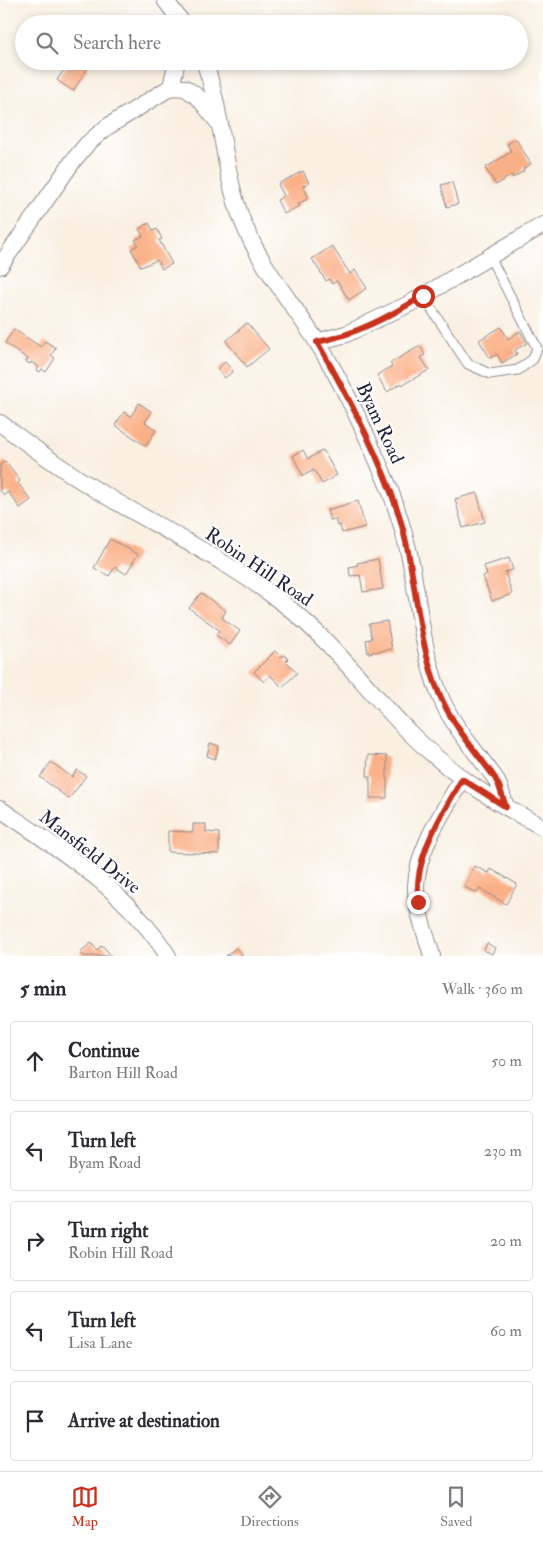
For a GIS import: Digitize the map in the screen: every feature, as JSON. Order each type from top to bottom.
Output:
[{"type":"street","points":[[164,0],[168,15]]},
{"type":"street","points":[[164,0],[176,15]]},
{"type":"street","points":[[171,87],[175,70]]},
{"type":"street","name":"Byam Road","points":[[207,70],[213,87],[235,201],[249,236],[279,286],[317,342],[366,436],[398,513],[410,557],[427,653],[439,693],[452,720],[495,778],[506,807]]},
{"type":"street","points":[[0,266],[60,178],[87,144],[107,127],[171,87],[185,88],[199,98],[220,125]]},
{"type":"street","points":[[317,342],[360,329],[423,296],[543,225]]},
{"type":"street","name":"Robin Hill Road","points":[[0,424],[80,480],[237,571],[284,604],[321,637],[410,733],[462,779],[506,807],[543,827]]},
{"type":"street","points":[[432,956],[418,902],[416,885],[425,850],[462,779]]},
{"type":"street","name":"Mansfield Drive","points":[[0,809],[89,871],[108,887],[142,920],[168,956]]},
{"type":"lane","points":[[423,296],[468,364],[490,374],[518,370],[533,359],[537,348],[490,257]]},
{"type":"building","points":[[64,70],[87,70],[73,91],[57,80]]},
{"type":"building","points":[[516,139],[531,164],[513,178],[512,175],[496,185],[485,168],[511,152],[507,144]]},
{"type":"building","points":[[303,171],[309,183],[303,186],[309,198],[298,204],[300,206],[284,214],[277,200],[284,196],[278,184]]},
{"type":"building","points":[[452,182],[458,204],[447,207],[441,185]]},
{"type":"building","points":[[149,223],[153,231],[157,229],[162,239],[159,240],[172,264],[162,269],[157,260],[141,267],[131,249],[138,245],[135,240],[143,236],[139,229]]},
{"type":"building","points":[[332,246],[350,274],[355,270],[367,288],[349,300],[337,281],[332,284],[329,279],[326,281],[312,259]]},
{"type":"building","points":[[247,323],[269,349],[247,367],[226,341]]},
{"type":"building","points":[[501,327],[508,339],[520,331],[527,343],[515,350],[517,354],[502,363],[497,354],[490,358],[479,340]]},
{"type":"building","points":[[14,329],[41,347],[45,341],[56,348],[51,355],[55,358],[46,372],[42,369],[40,372],[37,370],[39,367],[31,362],[30,364],[26,362],[28,359],[5,343]]},
{"type":"building","points":[[420,346],[425,355],[421,357],[429,370],[387,392],[377,375],[392,366],[390,363]]},
{"type":"building","points":[[225,362],[233,371],[225,378],[217,369]]},
{"type":"building","points":[[139,403],[152,412],[145,422],[156,430],[146,446],[115,425],[124,412],[131,416]]},
{"type":"building","points":[[303,450],[308,459],[323,450],[337,475],[322,484],[314,470],[303,476],[293,456]]},
{"type":"building","points":[[5,461],[31,500],[20,508],[8,492],[4,495],[0,491],[0,465]]},
{"type":"building","points":[[477,493],[485,522],[463,528],[455,499]]},
{"type":"building","points":[[358,501],[365,527],[342,533],[340,525],[337,526],[335,519],[330,520],[327,510]]},
{"type":"building","points":[[110,539],[138,554],[126,574],[115,567],[109,576],[94,568]]},
{"type":"building","points":[[509,558],[513,570],[505,572],[512,594],[492,601],[483,576],[487,575],[484,566]]},
{"type":"building","points":[[378,559],[383,589],[363,592],[360,575],[350,576],[349,567],[358,565],[357,563]]},
{"type":"building","points":[[201,593],[226,611],[222,618],[240,631],[230,645],[216,635],[219,630],[189,608]]},
{"type":"building","points":[[387,621],[392,649],[368,653],[366,640],[372,639],[369,624]]},
{"type":"building","points":[[275,651],[281,657],[284,655],[288,659],[286,661],[297,673],[282,687],[270,675],[264,682],[254,672]]},
{"type":"building","points":[[210,743],[219,746],[215,759],[207,756]]},
{"type":"building","points":[[368,755],[387,756],[387,798],[370,798],[370,776],[367,776]]},
{"type":"building","points":[[51,762],[72,777],[77,770],[86,776],[69,799],[40,777]]},
{"type":"building","points":[[193,824],[206,824],[206,832],[219,833],[219,854],[168,852],[168,831],[193,832]]},
{"type":"building","points":[[474,866],[489,873],[491,869],[517,884],[506,904],[480,889],[477,893],[464,887]]},
{"type":"building","points":[[91,943],[97,950],[102,945],[111,956],[83,956],[80,952]]},
{"type":"building","points":[[487,943],[495,948],[492,954],[484,950]]},
{"type":"building","points":[[236,948],[243,956],[226,956]]},
{"type":"route","points":[[418,902],[416,885],[419,867],[425,850],[462,779],[506,807],[495,778],[448,714],[439,693],[422,632],[410,557],[398,513],[366,436],[317,342],[360,329],[423,296]]}]
